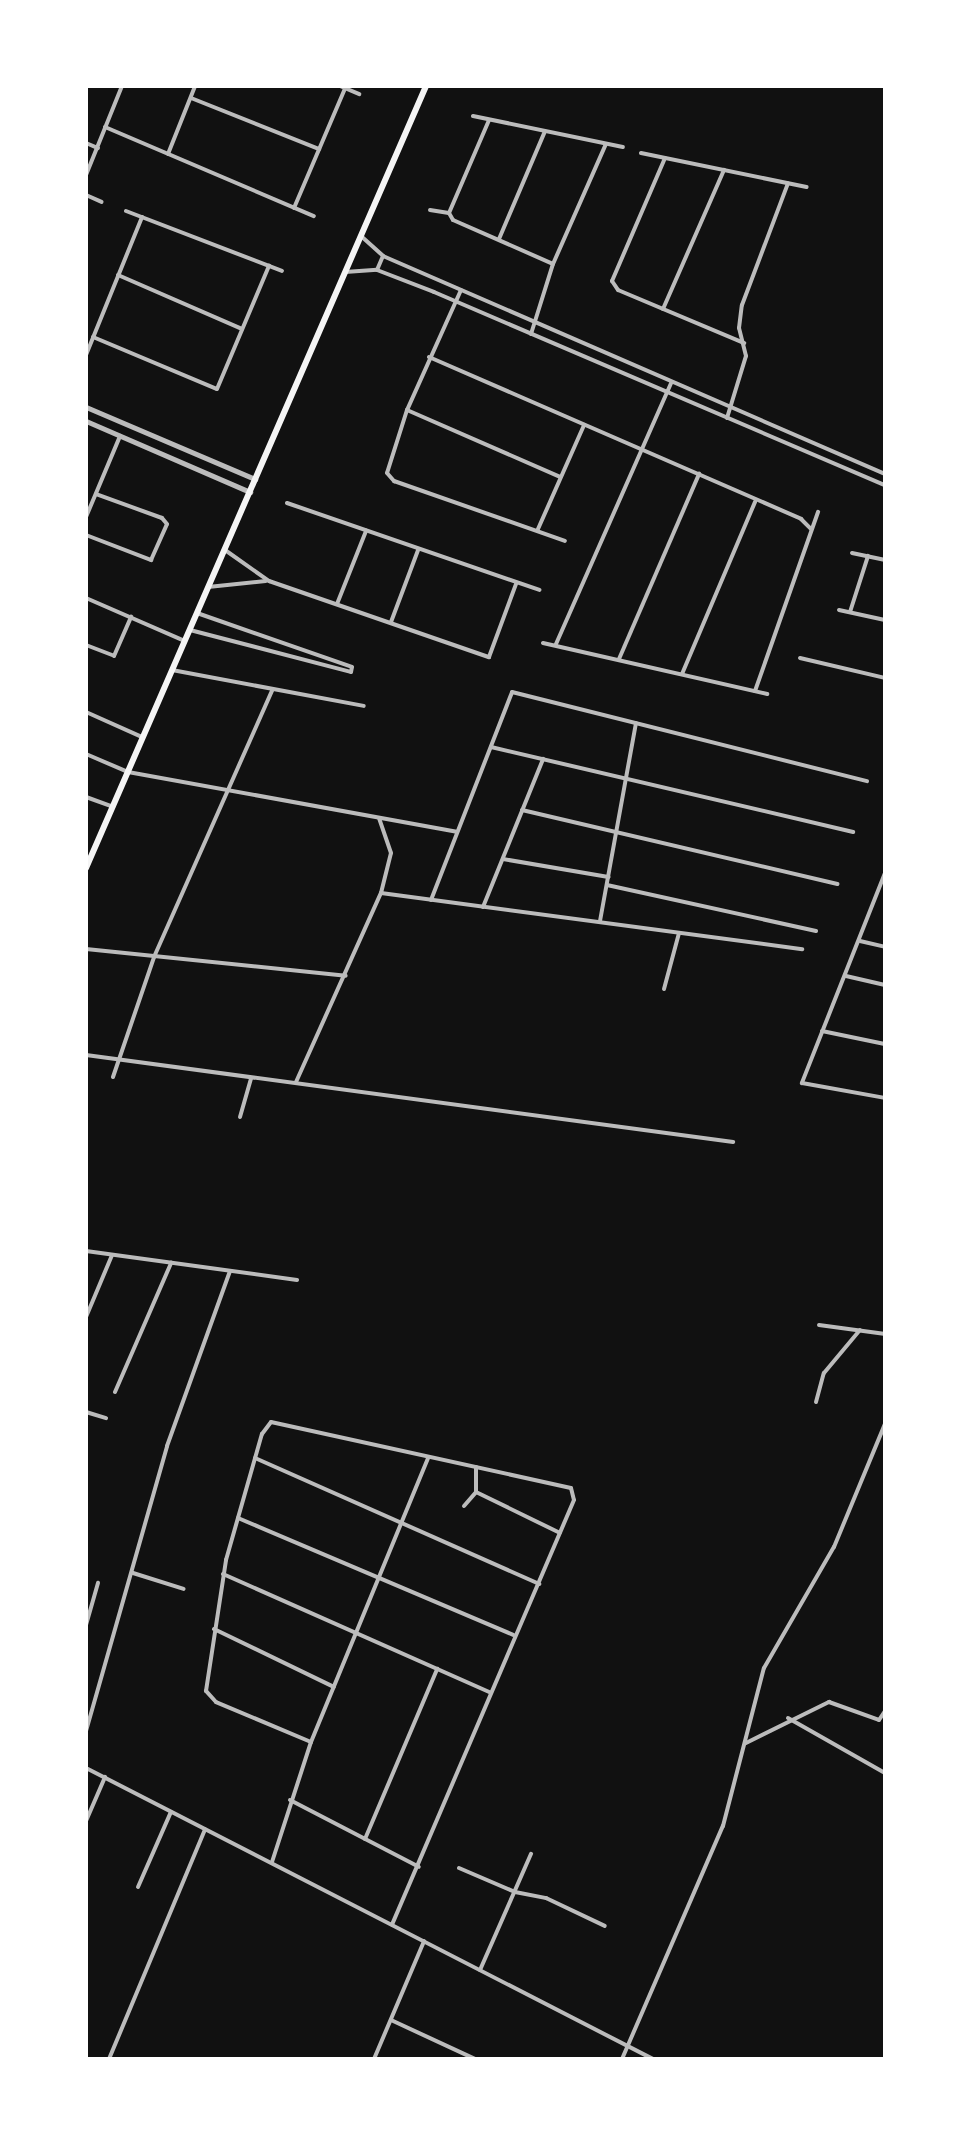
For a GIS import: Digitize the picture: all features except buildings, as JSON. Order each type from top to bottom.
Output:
[{"type":"main road","points":[[86,868],[426,86]]},
{"type":"street","points":[[86,175],[122,86]]},
{"type":"street","points":[[168,154],[195,86]]},
{"type":"street","points":[[294,208],[344,87],[359,94]]},
{"type":"street","points":[[191,98],[319,149]]},
{"type":"street","points":[[473,116],[623,147]]},
{"type":"street","points":[[449,213],[490,119]]},
{"type":"street","points":[[105,127],[314,216]]},
{"type":"street","points":[[499,239],[545,131]]},
{"type":"street","points":[[86,143],[98,148]]},
{"type":"street","points":[[531,334],[553,264],[606,144]]},
{"type":"street","points":[[641,153],[807,187]]},
{"type":"street","points":[[665,158],[612,281],[618,290],[744,343]]},
{"type":"street","points":[[663,309],[724,170]]},
{"type":"street","points":[[727,418],[746,356],[739,328],[742,305],[788,183]]},
{"type":"street","points":[[86,195],[102,202]]},
{"type":"street","points":[[430,210],[449,213]]},
{"type":"street","points":[[126,211],[282,271]]},
{"type":"street","points":[[449,213],[453,220],[553,264]]},
{"type":"street","points":[[86,355],[142,217]]},
{"type":"street","points":[[361,236],[383,256],[885,474]]},
{"type":"street","points":[[377,270],[383,256]]},
{"type":"street","points":[[93,337],[217,389],[269,266]]},
{"type":"street","points":[[345,272],[377,270],[885,485]]},
{"type":"street","points":[[118,275],[242,329]]},
{"type":"street","points":[[461,290],[407,410],[387,473],[394,481],[565,541]]},
{"type":"street","points":[[429,357],[642,448],[755,502],[801,519],[811,529]]},
{"type":"street","points":[[556,644],[671,382]]},
{"type":"street","points":[[86,407],[255,479]]},
{"type":"street","points":[[407,410],[560,477]]},
{"type":"street","points":[[86,421],[250,492]]},
{"type":"street","points":[[538,529],[584,425]]},
{"type":"street","points":[[86,517],[120,436]]},
{"type":"street","points":[[187,465],[193,452]]},
{"type":"street","points":[[856,473],[861,463]]},
{"type":"street","points":[[619,660],[699,474]]},
{"type":"street","points":[[86,535],[151,560],[167,524],[162,518],[96,494]]},
{"type":"street","points":[[682,674],[755,502]]},
{"type":"street","points":[[287,503],[539,590]]},
{"type":"street","points":[[755,691],[818,512]]},
{"type":"street","points":[[337,604],[366,531]]},
{"type":"street","points":[[225,550],[269,581],[489,657],[516,584]]},
{"type":"street","points":[[391,623],[418,550]]},
{"type":"street","points":[[852,553],[885,560]]},
{"type":"street","points":[[850,612],[868,556]]},
{"type":"street","points":[[208,587],[269,581]]},
{"type":"street","points":[[86,598],[185,641]]},
{"type":"street","points":[[839,610],[885,620]]},
{"type":"street","points":[[190,630],[354,670],[197,613]]},
{"type":"street","points":[[86,645],[114,656],[131,617]]},
{"type":"street","points":[[233,641],[237,630]]},
{"type":"street","points":[[543,643],[767,694]]},
{"type":"street","points":[[800,658],[885,678]]},
{"type":"street","points":[[172,670],[364,706]]},
{"type":"street","points":[[113,1077],[116,1059],[154,957],[273,689]]},
{"type":"street","points":[[431,900],[512,692],[867,781]]},
{"type":"street","points":[[86,712],[143,738]]},
{"type":"street","points":[[600,922],[636,723]]},
{"type":"street","points":[[491,747],[853,832]]},
{"type":"street","points":[[86,754],[128,772],[457,832]]},
{"type":"street","points":[[483,907],[543,759]]},
{"type":"street","points":[[86,797],[113,807]]},
{"type":"street","points":[[522,810],[837,884]]},
{"type":"street","points":[[296,1082],[381,893],[391,853],[378,817]]},
{"type":"street","points":[[503,859],[608,877]]},
{"type":"street","points":[[885,873],[802,1083],[885,1098]]},
{"type":"street","points":[[607,885],[816,931]]},
{"type":"street","points":[[381,893],[802,949]]},
{"type":"street","points":[[664,989],[679,933]]},
{"type":"street","points":[[860,941],[885,947]]},
{"type":"street","points":[[86,949],[346,976]]},
{"type":"street","points":[[846,976],[885,985]]},
{"type":"street","points":[[822,1031],[885,1044]]},
{"type":"street","points":[[86,1055],[733,1142]]},
{"type":"street","points":[[240,1117],[251,1079]]},
{"type":"street","points":[[86,1251],[297,1280]]},
{"type":"street","points":[[86,1317],[112,1255]]},
{"type":"street","points":[[115,1392],[171,1263]]},
{"type":"street","points":[[86,1731],[167,1446],[230,1271]]},
{"type":"street","points":[[819,1325],[885,1334]]},
{"type":"street","points":[[816,1402],[824,1373],[860,1330]]},
{"type":"street","points":[[86,1412],[106,1418]]},
{"type":"street","points":[[311,1742],[216,1702],[206,1691],[223,1574],[255,1458],[271,1422],[571,1488],[574,1500],[539,1584],[513,1635],[492,1694],[392,1925]]},
{"type":"street","points":[[622,2059],[723,1826],[764,1668],[834,1547],[885,1424]]},
{"type":"street","points":[[255,1458],[539,1584]]},
{"type":"street","points":[[272,1863],[311,1742],[428,1458]]},
{"type":"street","points":[[464,1506],[476,1492],[476,1467]]},
{"type":"street","points":[[476,1492],[560,1533]]},
{"type":"street","points":[[238,1518],[513,1635]]},
{"type":"street","points":[[133,1573],[184,1589]]},
{"type":"street","points":[[223,1574],[492,1694]]},
{"type":"street","points":[[86,1625],[98,1583]]},
{"type":"street","points":[[214,1629],[334,1687]]},
{"type":"street","points":[[365,1839],[437,1669]]},
{"type":"street","points":[[744,1744],[788,1718],[829,1702],[885,1724]]},
{"type":"street","points":[[879,1720],[885,1711]]},
{"type":"street","points":[[788,1718],[885,1773]]},
{"type":"street","points":[[86,1768],[653,2059]]},
{"type":"street","points":[[86,1821],[105,1777]]},
{"type":"street","points":[[290,1800],[419,1867]]},
{"type":"street","points":[[138,1887],[171,1812]]},
{"type":"street","points":[[109,2059],[205,1829]]},
{"type":"street","points":[[480,1970],[531,1854]]},
{"type":"street","points":[[459,1868],[515,1892],[546,1898],[605,1926]]},
{"type":"street","points":[[374,2059],[424,1941]]},
{"type":"street","points":[[391,2020],[475,2059]]}]
